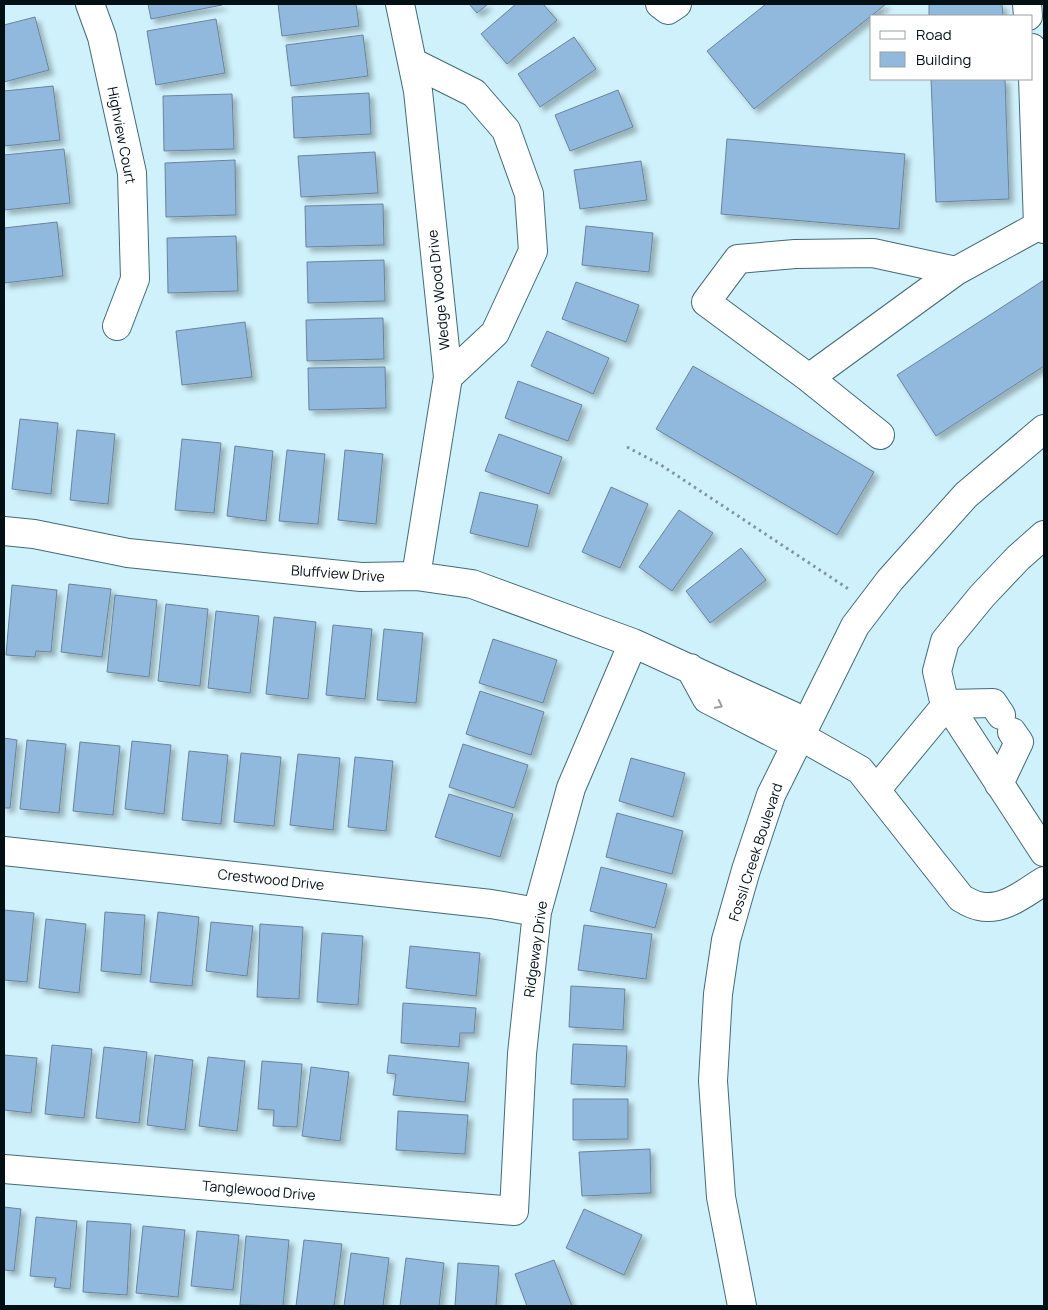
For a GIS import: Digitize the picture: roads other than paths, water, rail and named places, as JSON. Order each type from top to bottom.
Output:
[{"type":"street","name":"Highview Court","points":[[90,4],[102,37],[132,173],[135,279],[117,326]]},
{"type":"street","name":"Wedge Wood Drive","points":[[400,4],[418,91],[448,377],[416,576]]},
{"type":"street","points":[[660,4],[668,10],[676,4]]},
{"type":"street","points":[[412,62],[474,93],[506,130],[529,194],[533,251],[495,333],[448,377]]},
{"type":"street","points":[[809,378],[956,271],[1041,227],[1033,68]]},
{"type":"street","points":[[880,435],[809,378],[706,302],[738,259],[795,254],[873,253],[956,271]]},
{"type":"street","name":"Fossil Creek Boulevard","points":[[742,1306],[721,1197],[713,1081],[718,994],[726,940],[746,870],[771,794],[796,733],[855,626],[890,580],[966,495],[1044,429]]},
{"type":"street","name":"Bluffview Drive","points":[[4,530],[137,554],[361,577],[416,576],[472,584],[633,643],[690,668],[793,716],[796,733]]},
{"type":"street","points":[[1044,535],[1018,558],[982,596],[945,641],[937,671],[943,698],[1044,852]]},
{"type":"street","name":"Ridgeway Drive","points":[[514,1211],[522,1054],[537,912],[571,788],[633,643]]},
{"type":"street","points":[[876,790],[947,704],[993,703],[1007,723],[1019,742],[999,784]]},
{"type":"street","points":[[796,733],[860,770],[961,898],[980,906],[995,906],[1013,901],[1044,881]]},
{"type":"street","name":"Crestwood Drive","points":[[4,851],[491,904],[537,912]]},
{"type":"street","name":"Tanglewood Drive","points":[[4,1169],[514,1211]]}]
